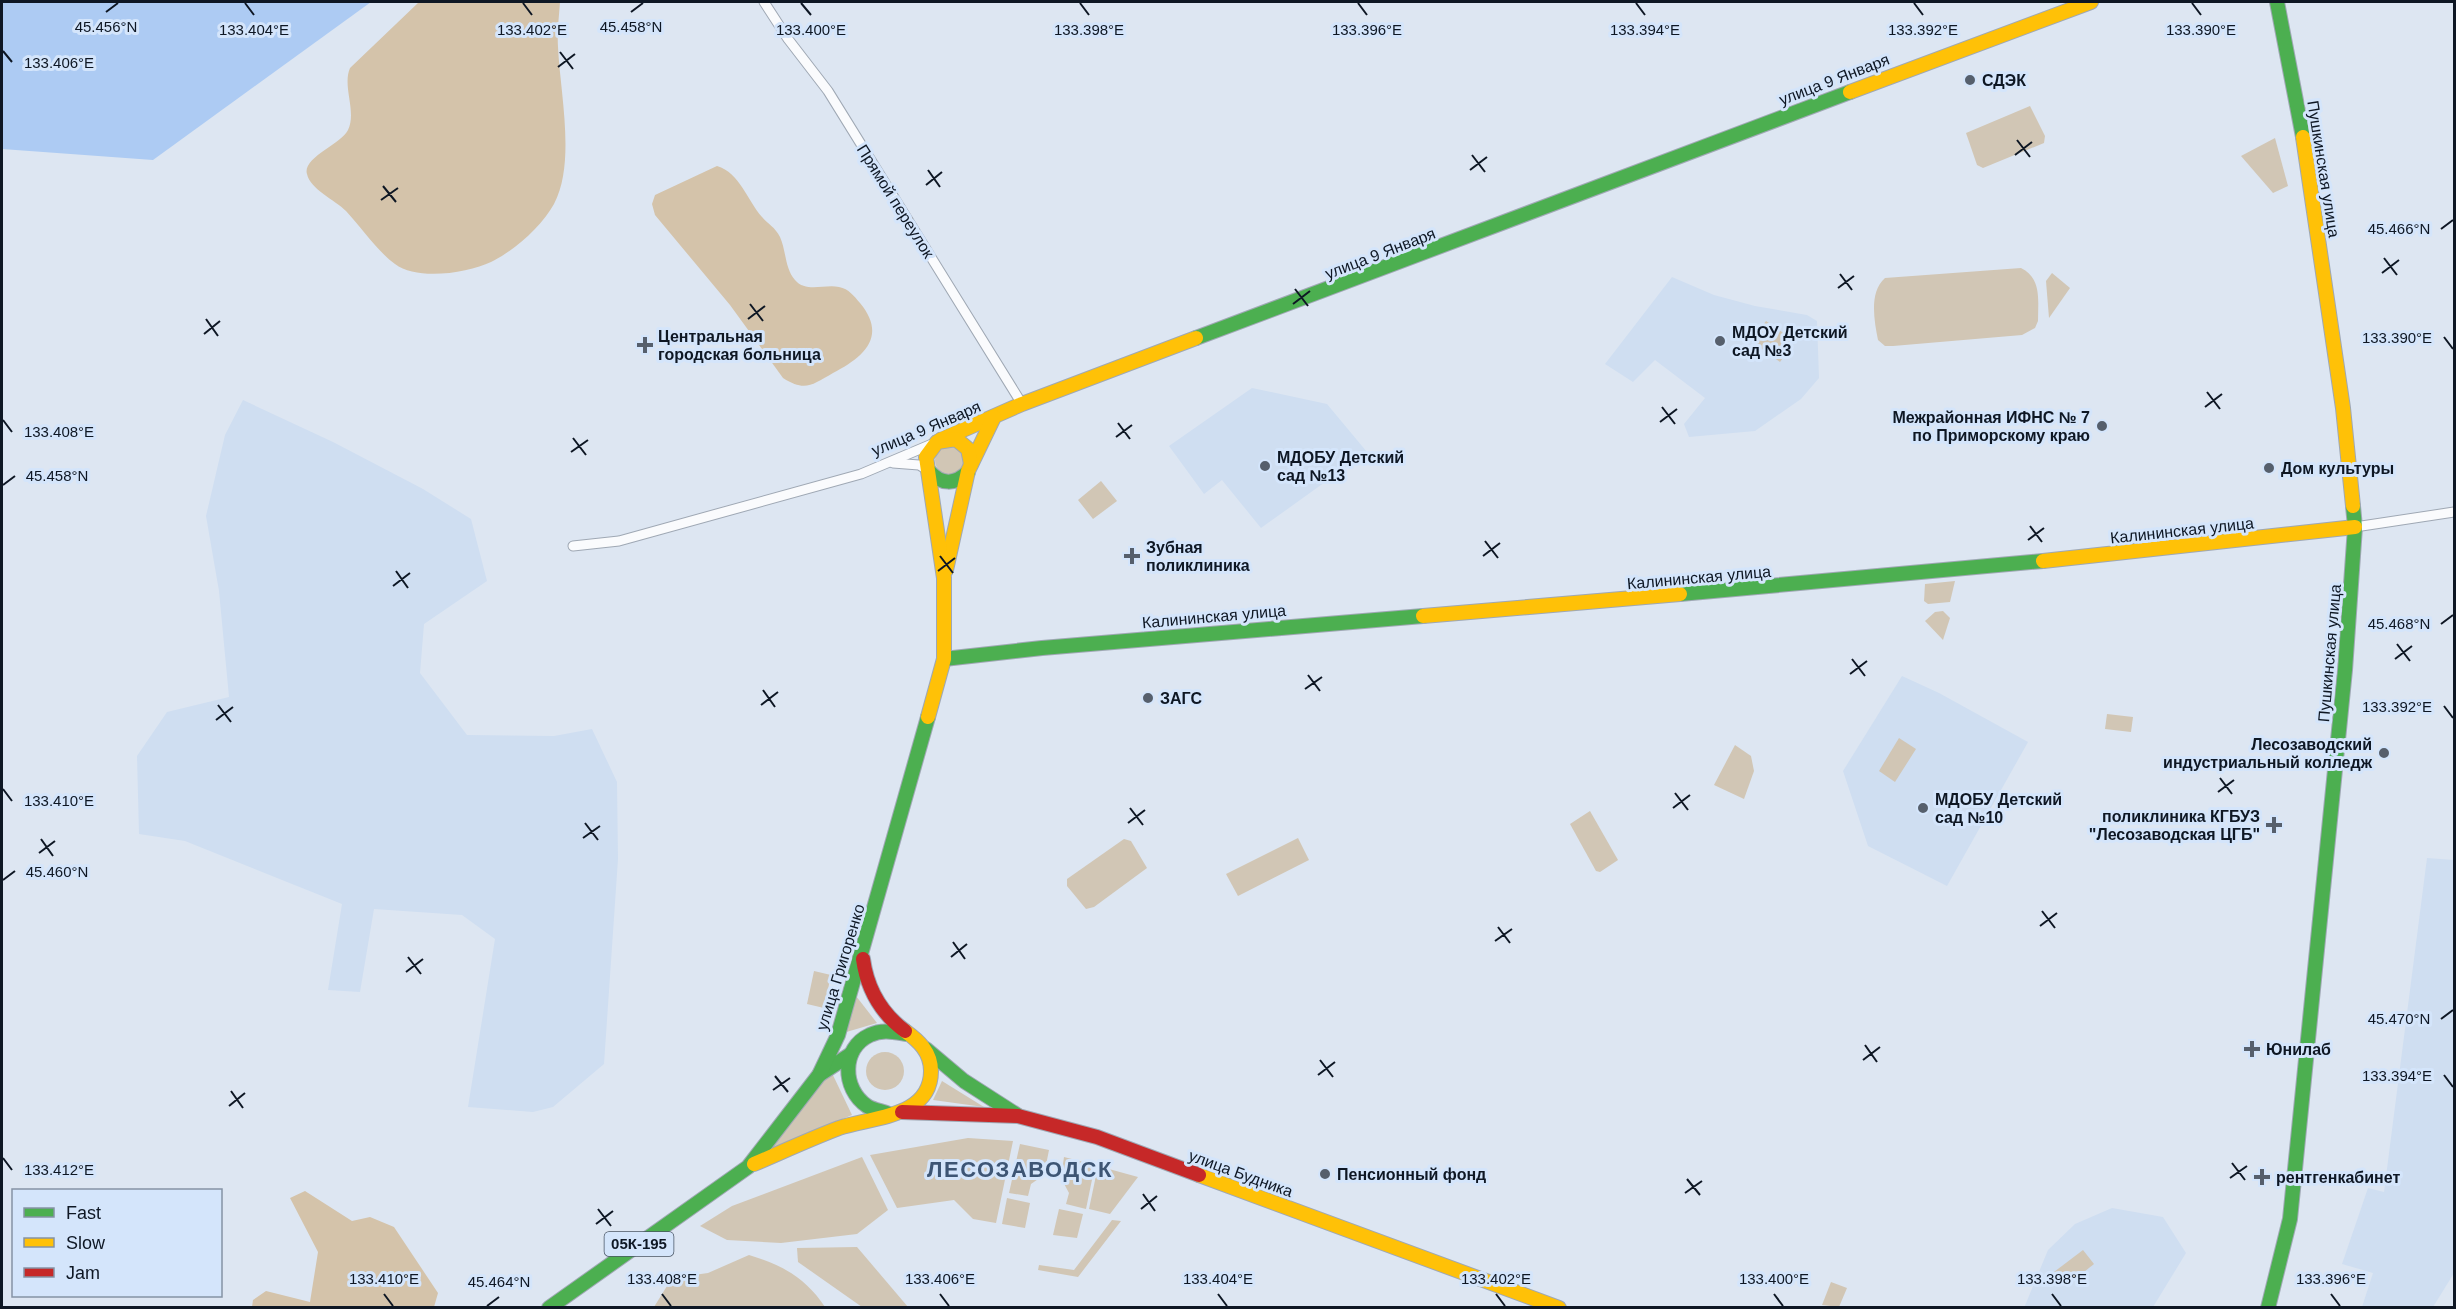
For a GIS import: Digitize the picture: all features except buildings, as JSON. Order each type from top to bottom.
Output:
[{"type":"main road","name":"улица 9 Января","points":[[940,440],[1022,404],[2091,2]]},
{"type":"main road","name":"Пушкинская улица","points":[[2268,1308],[2290,1219],[2345,670],[2355,527],[2350,458],[2307,157],[2277,2]]},
{"type":"main road","points":[[944,578],[969,468],[979,441],[994,417]]},
{"type":"main road","points":[[929,471],[938,481],[945,483],[959,481],[969,468],[970,456],[963,443],[948,438],[940,440],[929,450],[926,457],[944,578]]},
{"type":"main road","name":"Калининская улица","points":[[944,659],[1065,646],[1887,577],[2307,534],[2355,527]]},
{"type":"main road","name":"улица Григоренко","points":[[549,1308],[748,1167],[819,1075],[840,1028],[862,956],[915,755],[944,659],[944,578]]},
{"type":"main road","points":[[862,956],[864,972],[875,997],[896,1024],[964,1081],[1018,1116]]},
{"type":"main road","points":[[840,1028],[851,1054]]},
{"type":"main road","points":[[910,1035],[890,1030],[870,1034],[859,1042],[851,1054],[847,1067],[848,1081],[853,1094],[862,1105],[875,1112],[896,1113],[920,1100],[930,1082],[932,1068],[922,1045]]},
{"type":"main road","points":[[819,1075],[851,1054]]},
{"type":"main road","name":"улица Будника","points":[[748,1167],[842,1128],[896,1113],[1018,1116],[1097,1137],[1559,1308]]},
{"type":"street","name":"Прямой переулок","points":[[764,2],[788,39],[828,91],[1022,404]]},
{"type":"street","name":"улица 9 Января","points":[[573,546],[619,541],[891,463],[940,440]]},
{"type":"street","points":[[891,463],[919,465],[929,471]]},
{"type":"street","name":"Калининская улица","points":[[2355,527],[2454,512]]},
{"type":"shaded area","points":[[419,2],[560,2],[558,41],[565,148],[561,187],[554,204],[535,229],[518,245],[500,257],[481,266],[443,274],[416,272],[395,264],[346,211],[313,185],[307,174],[310,162],[338,141],[348,130],[351,115],[348,83],[350,68]]},
{"type":"shaded area","points":[[2030,106],[2045,136],[2044,143],[1983,168],[1977,165],[1966,133]]},
{"type":"shaded area","points":[[2275,138],[2288,186],[2273,193],[2241,156]]},
{"type":"shaded area","points":[[717,166],[732,175],[762,217],[774,228],[782,242],[789,270],[799,284],[846,289],[856,298],[868,315],[872,326],[872,336],[862,353],[844,367],[814,384],[797,385],[783,378],[730,305],[655,215],[652,204],[655,195]]},
{"type":"shaded area","points":[[2021,268],[2028,272],[2036,284],[2038,306],[2038,321],[2035,328],[2022,335],[1893,346],[1885,346],[1878,340],[1874,315],[1875,298],[1885,278]]},
{"type":"shaded area","points":[[2052,273],[2070,288],[2049,318],[2046,281]]},
{"type":"shaded area","name":"МДОУ Детский сад №3","points":[[1672,277],[1714,295],[1755,306],[1807,315],[1817,321],[1819,378],[1801,399],[1755,431],[1689,437],[1684,424],[1705,398],[1655,360],[1633,382],[1605,364]]},
{"type":"shaded area","points":[[1766,321],[1795,341],[1780,362],[1751,341]]},
{"type":"shaded area","name":"МДОБУ Детский сад №13","points":[[1252,388],[1327,404],[1367,452],[1261,528],[1222,480],[1204,494],[1169,446]]},
{"type":"shaded area","points":[[243,400],[333,442],[423,489],[471,519],[487,581],[424,624],[420,673],[467,735],[554,736],[592,729],[617,782],[618,859],[604,1064],[553,1107],[533,1112],[468,1107],[495,939],[462,915],[374,909],[360,992],[328,990],[342,904],[185,841],[139,834],[137,756],[167,712],[229,697],[219,591],[206,516],[225,435]]},
{"type":"shaded area","points":[[950,445],[960,450],[965,460],[960,470],[950,475],[940,470],[935,460],[940,450]]},
{"type":"shaded area","points":[[1101,481],[1117,501],[1093,519],[1078,500]]},
{"type":"shaded area","points":[[1955,581],[1950,602],[1928,604],[1924,601],[1925,584]]},
{"type":"shaded area","points":[[1943,611],[1950,618],[1943,640],[1925,621],[1935,612]]},
{"type":"shaded area","name":"МДОБУ Детский сад №10","points":[[1902,676],[1939,693],[2028,742],[1947,886],[1868,846],[1843,771]]},
{"type":"shaded area","points":[[2107,714],[2133,717],[2131,732],[2105,729]]},
{"type":"shaded area","points":[[1899,738],[1916,749],[1895,782],[1879,771]]},
{"type":"shaded area","points":[[1735,745],[1751,756],[1754,771],[1744,799],[1714,785]]},
{"type":"shaded area","points":[[1590,811],[1618,860],[1600,872],[1596,871],[1570,824]]},
{"type":"shaded area","points":[[1298,838],[1309,860],[1238,896],[1226,874]]},
{"type":"shaded area","points":[[1124,839],[1131,841],[1147,868],[1094,907],[1086,909],[1067,886],[1067,879]]},
{"type":"shaded area","points":[[2427,858],[2454,860],[2454,1273],[2433,1307],[2362,1307],[2373,1273],[2342,1264],[2368,1188],[2384,1192]]},
{"type":"shaded area","points":[[814,971],[831,975],[824,1008],[807,1004]]},
{"type":"shaded area","points":[[856,996],[877,1023],[843,1033]]},
{"type":"shaded area","points":[[885,1052],[898,1058],[904,1071],[898,1084],[885,1090],[872,1084],[866,1071],[872,1058]]},
{"type":"shaded area","points":[[831,1071],[852,1115],[766,1152]]},
{"type":"shaded area","points":[[942,1081],[984,1107],[933,1100]]},
{"type":"shaded area","points":[[968,1138],[1013,1141],[996,1223],[973,1219],[954,1200],[897,1208],[870,1155]]},
{"type":"shaded area","points":[[1020,1144],[1049,1150],[1044,1175],[1031,1184],[1028,1196],[1009,1193]]},
{"type":"shaded area","points":[[862,1157],[888,1210],[857,1234],[781,1243],[727,1240],[700,1226],[732,1206]]},
{"type":"shaded area","points":[[1064,1157],[1095,1165],[1086,1209],[1066,1204],[1069,1193],[1061,1178]]},
{"type":"shaded area","points":[[1098,1166],[1138,1177],[1110,1214],[1089,1209]]},
{"type":"shaded area","points":[[305,1191],[352,1221],[370,1217],[394,1227],[438,1293],[434,1307],[252,1307],[253,1300],[266,1291],[310,1302],[318,1252],[290,1198]]},
{"type":"shaded area","points":[[1007,1198],[1030,1203],[1025,1228],[1002,1224]]},
{"type":"shaded area","points":[[2112,1208],[2163,1217],[2186,1253],[2153,1307],[2024,1308],[2048,1250],[2075,1224]]},
{"type":"shaded area","points":[[1059,1209],[1083,1214],[1077,1238],[1053,1235]]},
{"type":"shaded area","points":[[1112,1220],[1121,1221],[1078,1277],[1038,1270],[1039,1265],[1074,1270]]},
{"type":"shaded area","points":[[857,1247],[908,1307],[862,1307],[798,1262],[797,1248]]},
{"type":"shaded area","points":[[2083,1250],[2094,1264],[2065,1287],[2054,1272]]},
{"type":"shaded area","points":[[749,1255],[783,1268],[801,1280],[825,1307],[654,1307],[672,1278],[708,1273]]},
{"type":"shaded area","points":[[1831,1282],[1847,1288],[1839,1307],[1822,1305]]},
{"type":"water","points":[[2,2],[371,2],[153,160],[2,149]]},
{"type":"traffic: fast","points":[[2277,2],[2303,137]]},
{"type":"traffic: fast","points":[[1196,338],[1850,92]]},
{"type":"traffic: fast","points":[[929,471],[938,479],[948,482],[968,472]]},
{"type":"traffic: fast","points":[[2268,1308],[2290,1219],[2345,670],[2355,527],[2353,506]]},
{"type":"traffic: fast","points":[[1680,594],[2043,561]]},
{"type":"traffic: fast","points":[[944,659],[1042,648],[1423,616]]},
{"type":"traffic: fast","points":[[549,1308],[748,1167],[819,1075],[838,1035],[928,717]]},
{"type":"traffic: fast","points":[[889,1114],[869,1107],[859,1099],[849,1079],[850,1059],[854,1049],[870,1035],[884,1032],[907,1034]]},
{"type":"traffic: fast","points":[[926,1049],[964,1081],[1017,1115]]},
{"type":"traffic: fast","points":[[819,1075],[851,1054]]},
{"type":"traffic: slow","points":[[1850,92],[2091,2]]},
{"type":"traffic: slow","points":[[2303,137],[2343,408],[2353,506]]},
{"type":"traffic: slow","points":[[940,440],[1022,404],[1196,338]]},
{"type":"traffic: slow","points":[[946,570],[968,471],[994,417]]},
{"type":"traffic: slow","points":[[928,717],[944,659],[944,578],[926,457],[937,442],[956,439],[968,449],[971,464]]},
{"type":"traffic: slow","points":[[2043,561],[2355,527]]},
{"type":"traffic: slow","points":[[1423,616],[1680,594]]},
{"type":"traffic: slow","points":[[754,1164],[839,1128],[897,1113],[910,1107],[921,1098],[928,1086],[931,1071],[929,1058],[923,1048],[905,1031]]},
{"type":"traffic: slow","points":[[1199,1175],[1559,1308]]},
{"type":"traffic: jam","points":[[863,959],[876,999],[896,1024],[905,1031]]},
{"type":"traffic: jam","points":[[902,1112],[1018,1116],[1097,1137],[1199,1175]]},
{"type":"place","name":"СДЭК","points":[[1970,80]]},
{"type":"place","name":"МДОУ Детский сад №3","points":[[1720,341]]},
{"type":"place","name":"Центральная городская больница","points":[[645,345]]},
{"type":"place","name":"Межрайонная ИФНС № 7 по Приморскому краю","points":[[2102,426]]},
{"type":"place","name":"МДОБУ Детский сад №13","points":[[1265,466]]},
{"type":"place","name":"Дом культуры","points":[[2269,468]]},
{"type":"place","name":"Зубная поликлиника","points":[[1132,556]]},
{"type":"place","name":"ЗАГС","points":[[1148,698]]},
{"type":"place","name":"Лесозаводский индустриальный колледж","points":[[2384,753]]},
{"type":"place","name":"МДОБУ Детский сад №10","points":[[1923,808]]},
{"type":"place","name":"поликлиника КГБУЗ \"Лесозаводская ЦГБ\"","points":[[2274,825]]},
{"type":"place","name":"Юнилаб","points":[[2252,1049]]},
{"type":"place","name":"Пенсионный фонд","points":[[1325,1174]]},
{"type":"place","name":"рентгенкабинет","points":[[2262,1177]]},
{"type":"district","name":"ЛЕСОЗАВОДСК","points":[[1020,1169]]}]
